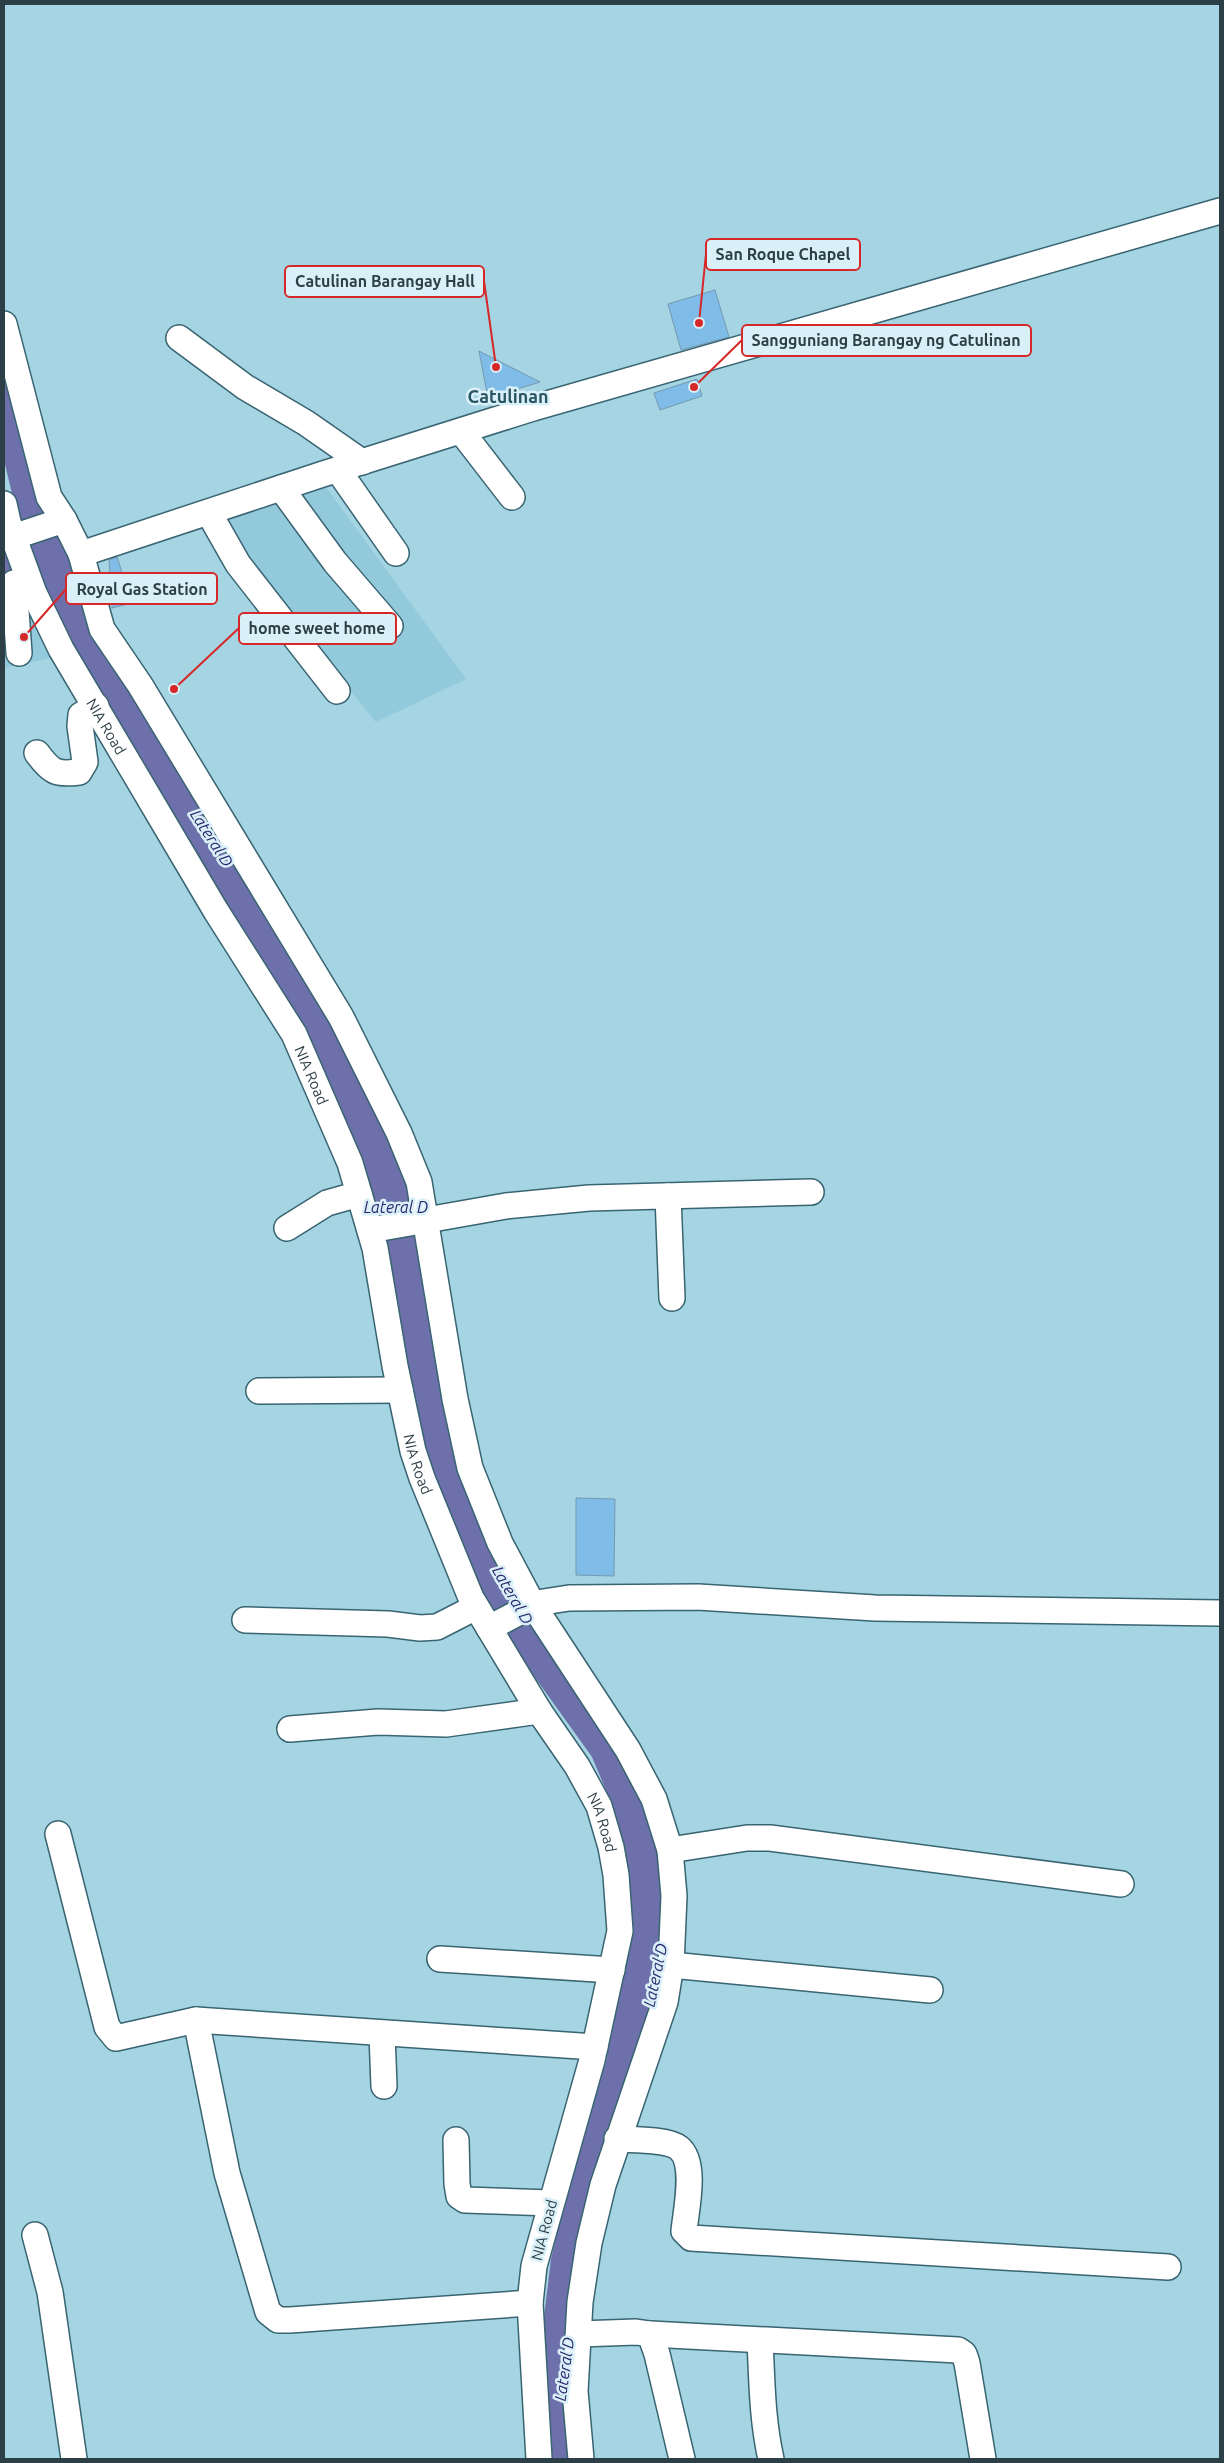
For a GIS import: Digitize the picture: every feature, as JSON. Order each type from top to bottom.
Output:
[{"type":"street","points":[[80,554],[533,408],[1220,211]]},
{"type":"street","points":[[4,324],[49,497],[58,522],[80,554],[102,629],[140,685],[336,1009],[374,1080],[419,1182],[427,1220],[455,1398],[470,1468],[500,1543],[530,1606],[628,1750],[654,1799],[670,1850],[674,1896],[671,1965],[664,2002],[617,2139],[589,2243],[580,2302],[575,2391],[560,2456]]},
{"type":"street","points":[[179,338],[245,387],[306,423],[362,462]]},
{"type":"street","points":[[461,431],[512,497]]},
{"type":"street","points":[[338,470],[396,553]]},
{"type":"street","points":[[281,488],[335,562],[390,626]]},
{"type":"street","name":"NIA Road","points":[[4,504],[18,562],[61,650],[216,911],[294,1034],[350,1163],[359,1194],[374,1229],[378,1265],[400,1390],[413,1451],[422,1478],[476,1607],[492,1626],[539,1711],[577,1766],[599,1806],[611,1847],[616,1875],[620,1930],[595,2048],[534,2266],[530,2303],[560,2456]]},
{"type":"street","points":[[209,512],[238,564],[337,692]]},
{"type":"street","points":[[58,522],[18,562],[10,624],[12,654],[61,650]]},
{"type":"street","points":[[10,624],[48,623]]},
{"type":"street","points":[[37,753],[48,768],[63,774],[79,772],[85,762],[80,715],[96,706]]},
{"type":"street","points":[[374,1229],[506,1206],[589,1198],[811,1192]]},
{"type":"street","points":[[287,1228],[327,1204],[359,1194]]},
{"type":"street","points":[[668,1196],[672,1298]]},
{"type":"street","points":[[259,1391],[400,1390]]},
{"type":"street","points":[[492,1626],[530,1606],[569,1598],[698,1597],[875,1608],[1220,1613]]},
{"type":"street","points":[[245,1620],[388,1624],[420,1628],[437,1627],[476,1607]]},
{"type":"street","points":[[290,1729],[378,1722],[446,1724],[539,1711]]},
{"type":"street","points":[[58,1834],[107,2027],[116,2038],[196,2020],[595,2048]]},
{"type":"street","points":[[670,1850],[746,1838],[770,1838],[1121,1884]]},
{"type":"street","points":[[440,1959],[612,1970]]},
{"type":"street","points":[[671,1965],[930,1990]]},
{"type":"street","points":[[196,2020],[227,2173],[268,2312],[278,2320],[290,2320],[530,2303]]},
{"type":"street","points":[[382,2034],[384,2086]]},
{"type":"street","points":[[617,2139],[666,2143],[678,2147],[688,2160],[689,2184],[684,2231],[691,2238],[1168,2267]]},
{"type":"street","points":[[456,2140],[457,2184],[460,2196],[465,2200],[552,2203]]},
{"type":"street","points":[[35,2235],[50,2292],[74,2459]]},
{"type":"street","points":[[579,2334],[636,2332],[760,2341],[928,2347],[958,2350],[964,2354],[983,2459]]},
{"type":"street","points":[[650,2334],[657,2354],[682,2459]]},
{"type":"street","points":[[760,2341],[762,2411],[771,2459]]},
{"type":"shaded area","points":[[325,486],[466,679],[376,722],[264,586],[220,522]]},
{"type":"shaded area","points":[[4,605],[34,613],[55,657],[4,668]]},
{"type":"water","name":"Lateral D","points":[[4,356],[40,496],[335,1022],[416,1200],[462,1471],[636,1776],[661,1847],[663,1952],[649,2021],[609,2135],[571,2459],[551,2459],[544,2317],[551,2259],[568,2186],[606,2061],[633,1930],[623,1846],[611,1802],[592,1757],[476,1595],[430,1477],[374,1204],[85,672],[44,592],[36,566],[4,574],[4,553],[29,547],[19,523],[4,460]]},
{"type":"building","points":[[715,290],[729,337],[681,350],[668,304]]},
{"type":"building","points":[[479,351],[540,382],[488,398]]},
{"type":"building","points":[[697,379],[702,396],[660,410],[654,393]]},
{"type":"building","points":[[117,557],[132,603],[112,608],[109,560]]},
{"type":"building","points":[[576,1498],[615,1499],[614,1576],[576,1575]]},
{"type":"place","name":"San Roque Chapel","points":[[699,323]]},
{"type":"place","name":"Catulinan Barangay Hall","points":[[496,367]]},
{"type":"place","name":"Sangguniang Barangay ng Catulinan","points":[[694,387]]},
{"type":"place","name":"Royal Gas Station","points":[[24,637]]},
{"type":"place","name":"home sweet home","points":[[174,689]]},
{"type":"district","name":"Catulinan","points":[[508,396]]}]
